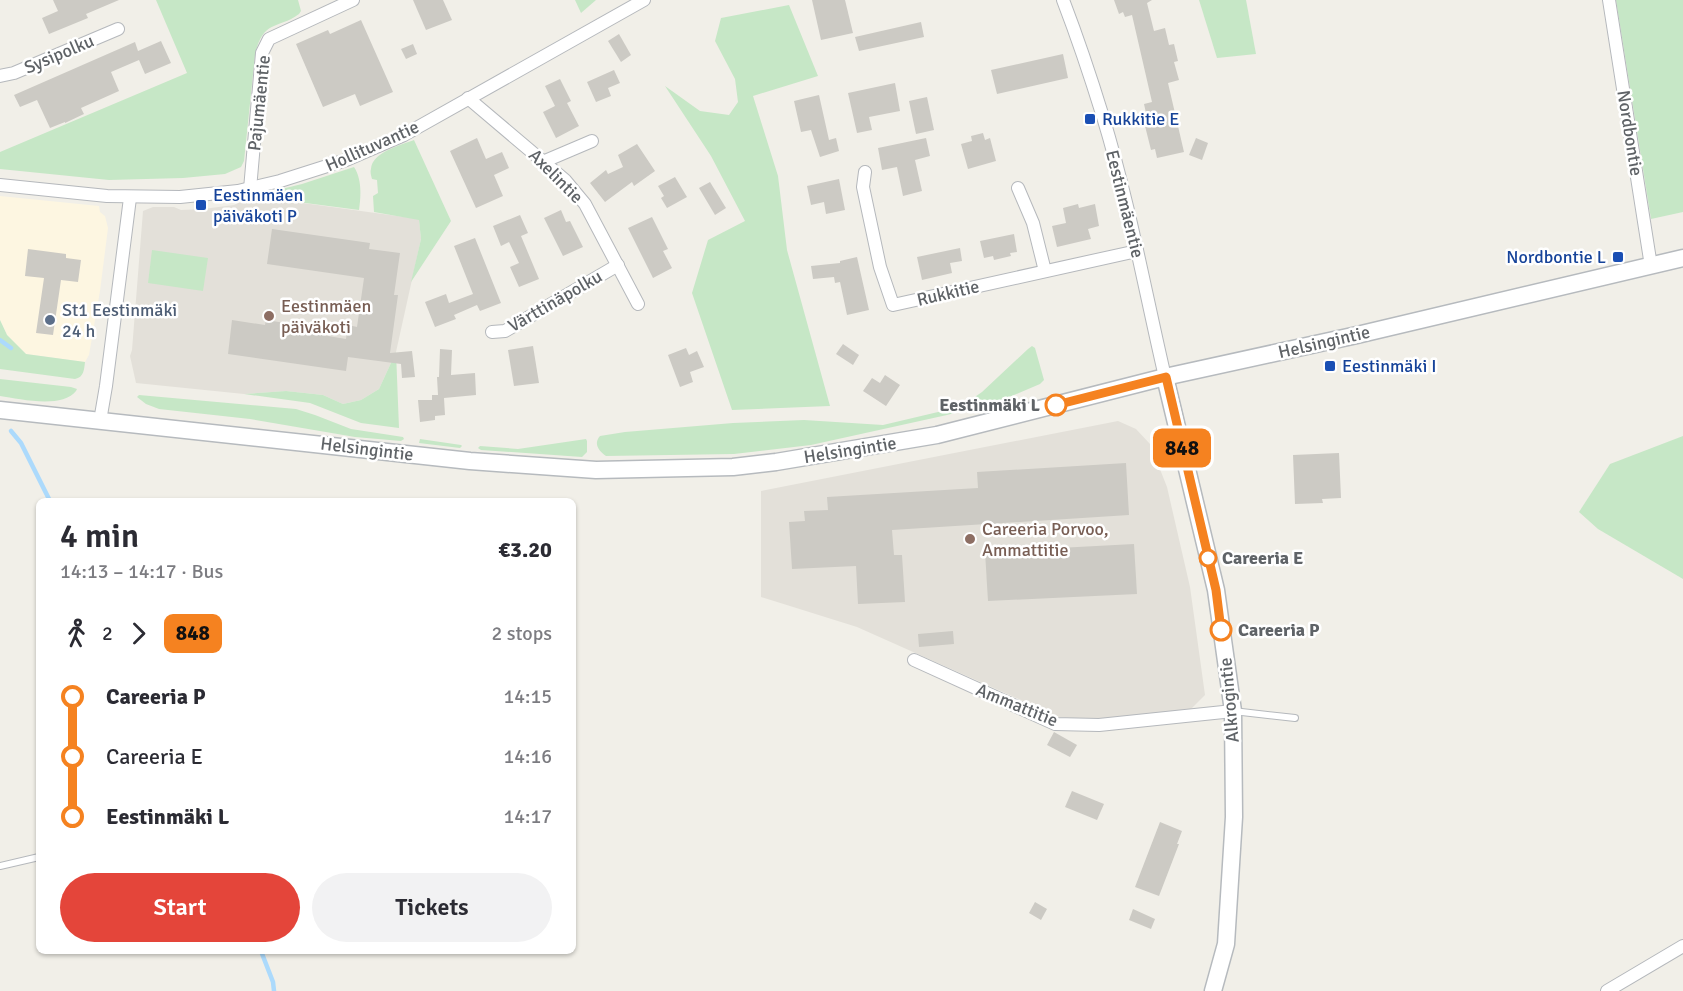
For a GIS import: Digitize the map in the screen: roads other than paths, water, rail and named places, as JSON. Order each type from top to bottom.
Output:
[{"type":"main road","name":"Helsingintie","points":[[0,410],[470,461],[596,470],[733,467],[937,435],[1166,377],[1683,258]]},
{"type":"main road","name":"Alkrogintie","points":[[1166,377],[1216,590],[1233,711],[1234,817],[1226,944],[1213,991]]},
{"type":"street","name":"Pajumäentie","points":[[250,189],[262,53],[268,39],[353,0]]},
{"type":"street","name":"Hollituvantie","points":[[0,185],[130,198],[180,197],[250,189],[318,170],[404,135],[644,0]]},
{"type":"street","name":"Eestinmäentie","points":[[1063,0],[1104,119],[1130,218],[1166,377]]},
{"type":"street","name":"Nordbontie","points":[[1609,0],[1651,266]]},
{"type":"street","name":"Sysipolku","points":[[0,76],[14,74],[118,29]]},
{"type":"street","name":"Axelintie","points":[[468,98],[566,180],[585,204],[638,304]]},
{"type":"street","points":[[545,161],[592,141]]},
{"type":"street","name":"Rukkitie","points":[[865,172],[863,187],[880,267],[892,305],[1137,251]]},
{"type":"street","points":[[1018,188],[1033,223],[1045,271]]},
{"type":"street","points":[[100,421],[130,198]]},
{"type":"street","name":"Värttinäpolku","points":[[492,332],[505,331],[618,265]]},
{"type":"street","name":"Ammattitie","points":[[914,660],[1054,723],[1099,725],[1233,711]]},
{"type":"street","points":[[1607,991],[1683,946]]},
{"type":"lane","points":[[1233,711],[1295,718]]},
{"type":"lane","points":[[0,866],[36,858]]},
{"type":"waterway","points":[[0,340],[11,348]]},
{"type":"waterway","points":[[11,431],[21,443],[48,498]]},
{"type":"waterway","points":[[262,954],[274,991]]},
{"type":"place","name":"Rukkitie E","points":[[1090,119]]},
{"type":"place","name":"Eestinmäen päiväkoti P","points":[[201,205]]},
{"type":"place","name":"Nordbontie L","points":[[1618,257]]},
{"type":"place","name":"Eestinmäen päiväkoti","points":[[269,316]]},
{"type":"place","name":"St1 Eestinmäki 24 h","points":[[50,320]]},
{"type":"place","name":"Eestinmäki I","points":[[1330,366]]},
{"type":"place","name":"Eestinmäki L","points":[[1056,405]]},
{"type":"place","name":"Careeria Porvoo, Ammattitie","points":[[970,539]]},
{"type":"place","name":"Careeria E","points":[[1208,558]]},
{"type":"place","name":"Careeria P","points":[[1221,630]]}]
